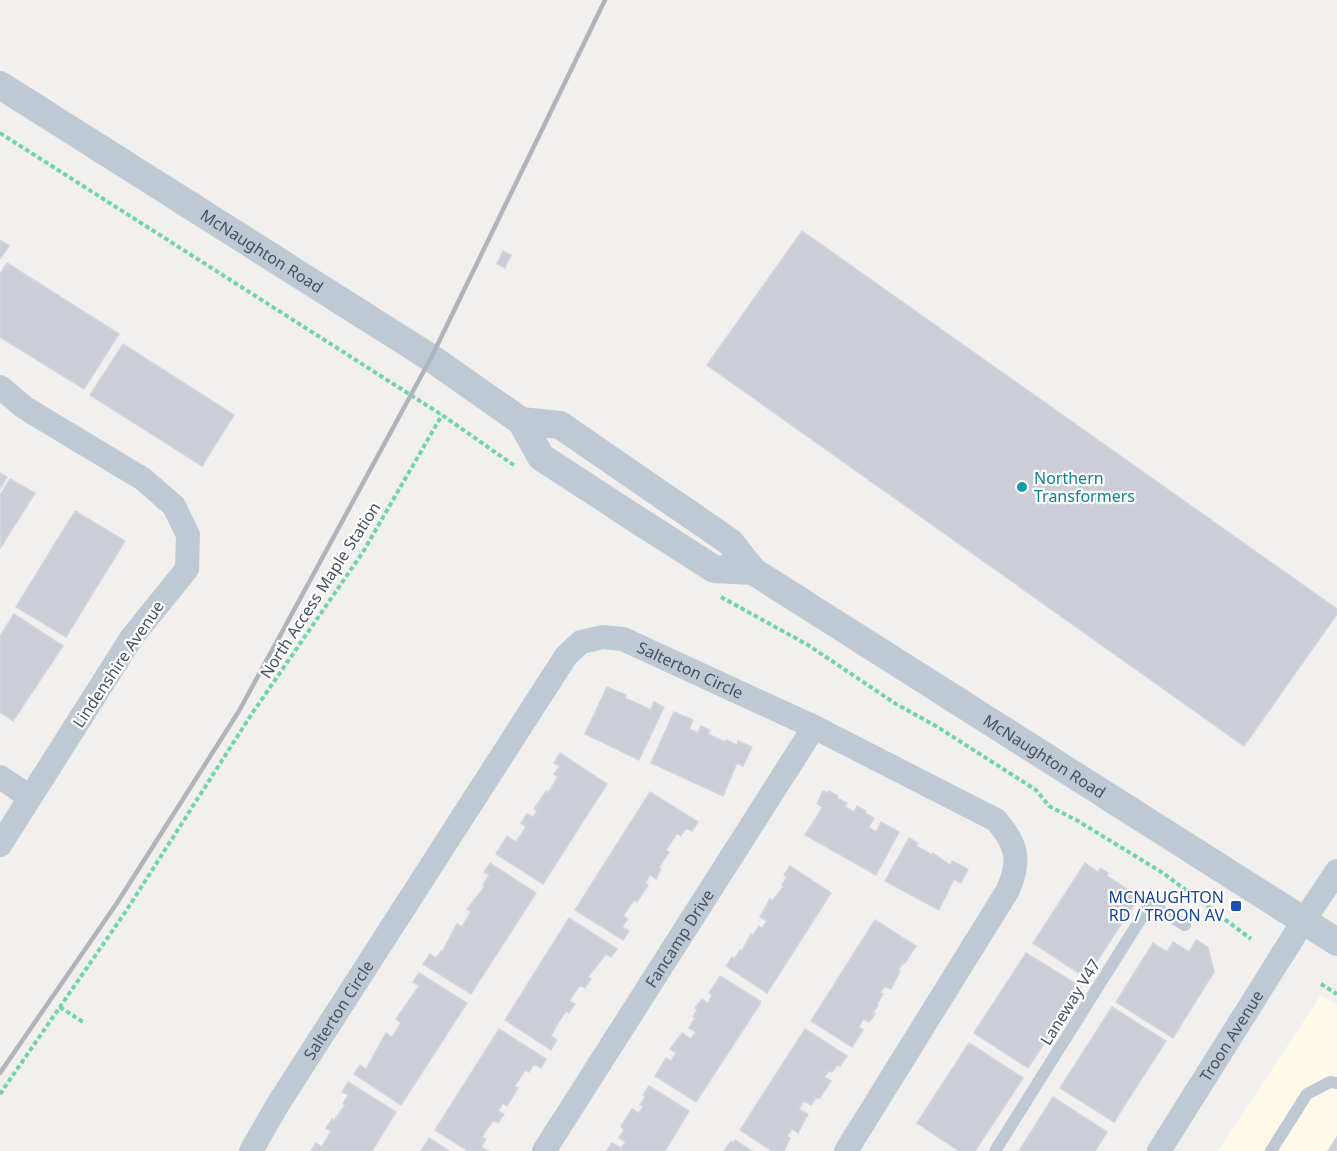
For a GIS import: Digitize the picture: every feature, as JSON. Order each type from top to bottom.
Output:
[{"type":"street","name":"McNaughton Road","points":[[0,85],[431,358],[521,421],[541,457],[614,505],[714,569],[753,571]]},
{"type":"street","name":"Lindenshire Avenue","points":[[0,387],[25,408],[143,479],[174,506],[188,535],[187,569],[132,637],[0,844]]},
{"type":"street","name":"McNaughton Road","points":[[521,421],[560,425],[729,542],[753,571],[1337,942]]},
{"type":"street","name":"Salterton Circle","points":[[251,1151],[284,1094],[566,656],[581,642],[603,638],[623,639],[814,727],[996,820],[1007,833],[1016,853],[1014,877],[1008,890],[855,1148]]},
{"type":"street","name":"Fancamp Drive","points":[[544,1151],[814,727]]},
{"type":"street","points":[[0,777],[30,797]]},
{"type":"street","name":"Troon Avenue","points":[[1159,1151],[1337,871]]},
{"type":"lane","name":"Laneway V47","points":[[995,1151],[1150,904],[1185,926]]},
{"type":"lane","points":[[1271,1151],[1307,1094],[1330,1082],[1337,1083]]},
{"type":"path","name":"North Access Maple Station","points":[[0,1094],[126,911],[251,715],[363,552],[442,415]]},
{"type":"path","points":[[1321,984],[1337,994]]},
{"type":"path","points":[[60,1007],[83,1022]]},
{"type":"shaded area","points":[[1321,995],[1337,1005],[1337,1151],[1218,1151]]},
{"type":"building","name":"Northern Transformers","points":[[802,231],[1337,609],[1337,614],[1244,746],[707,365]]},
{"type":"building","points":[[0,240],[9,246],[0,259]]},
{"type":"building","points":[[503,251],[511,255],[505,268],[497,264]]},
{"type":"building","points":[[7,263],[119,334],[84,389],[0,337],[0,274]]},
{"type":"building","points":[[123,344],[234,415],[202,466],[90,395]]},
{"type":"building","points":[[0,473],[7,477],[0,489]]},
{"type":"building","points":[[10,479],[35,493],[1,547],[0,495]]},
{"type":"building","points":[[75,511],[125,541],[66,637],[16,607]]},
{"type":"building","points":[[14,614],[63,646],[13,721],[0,712],[0,636]]},
{"type":"building","points":[[607,687],[651,710],[654,702],[664,707],[639,760],[585,734]]},
{"type":"building","points":[[674,712],[693,720],[689,729],[698,733],[701,726],[710,730],[708,734],[725,742],[726,740],[737,745],[738,741],[752,747],[743,766],[737,763],[723,796],[651,763]]},
{"type":"building","points":[[560,753],[607,784],[543,884],[496,854],[507,836],[516,842],[526,827],[521,823],[527,814],[533,817],[537,811],[534,809],[558,777],[554,774],[560,766],[554,763]]},
{"type":"building","points":[[823,791],[827,793],[829,791],[838,796],[837,798],[847,803],[845,807],[854,812],[857,806],[866,811],[865,813],[874,818],[869,827],[876,832],[881,822],[899,832],[876,875],[805,835],[823,807],[817,804]]},
{"type":"building","points":[[650,792],[698,822],[692,831],[686,828],[681,836],[677,833],[666,850],[669,852],[659,868],[661,869],[656,879],[650,875],[645,883],[648,885],[637,902],[634,900],[623,916],[628,919],[622,927],[629,931],[623,940],[575,910]]},
{"type":"building","points":[[909,838],[918,843],[916,846],[932,855],[933,853],[950,865],[952,861],[968,869],[961,883],[954,879],[939,910],[885,881]]},
{"type":"building","points":[[490,863],[536,893],[471,994],[423,964],[430,954],[436,958],[442,952],[457,924],[462,927],[471,912],[467,909],[485,886],[483,885],[489,875],[484,872]]},
{"type":"building","points":[[1085,863],[1098,872],[1100,868],[1108,873],[1107,876],[1139,897],[1086,978],[1033,943]]},
{"type":"building","points":[[790,866],[831,893],[767,993],[726,966],[732,957],[734,959],[740,950],[742,951],[751,934],[753,935],[759,926],[762,928],[767,921],[760,917],[770,899],[772,901],[784,886],[782,885],[787,877],[784,875]]},
{"type":"building","points":[[569,918],[617,949],[611,957],[606,954],[588,977],[591,979],[585,988],[580,985],[569,1001],[575,1004],[569,1013],[566,1011],[555,1028],[551,1036],[557,1040],[551,1050],[505,1020]]},
{"type":"building","points":[[875,920],[916,946],[898,970],[900,971],[891,989],[885,986],[880,993],[883,994],[873,1013],[875,1014],[869,1022],[863,1019],[859,1027],[863,1030],[852,1047],[811,1021]]},
{"type":"building","points":[[1196,940],[1208,947],[1214,972],[1173,1038],[1116,1002],[1153,943],[1167,952],[1173,942],[1189,952]]},
{"type":"building","points":[[1026,953],[1081,987],[1028,1068],[974,1033]]},
{"type":"building","points":[[419,973],[467,1003],[401,1105],[354,1074],[360,1065],[366,1069],[386,1033],[392,1037],[401,1023],[396,1019],[419,986],[413,982]]},
{"type":"building","points":[[720,976],[760,1001],[760,1004],[696,1102],[655,1076],[666,1058],[671,1061],[676,1053],[670,1049],[682,1033],[691,1039],[696,1032],[689,1028],[695,1018],[693,1017],[697,1010],[695,1008],[702,999],[708,1003],[712,995],[709,993]]},
{"type":"building","points":[[1112,1007],[1166,1041],[1114,1122],[1060,1088]]},
{"type":"building","points":[[499,1029],[546,1059],[541,1068],[534,1064],[529,1072],[525,1070],[507,1106],[503,1103],[498,1111],[504,1114],[498,1123],[493,1120],[482,1137],[486,1139],[481,1147],[488,1151],[468,1151],[435,1130]]},
{"type":"building","points":[[805,1029],[847,1056],[840,1066],[837,1065],[824,1077],[831,1081],[820,1098],[816,1098],[811,1105],[804,1101],[799,1109],[808,1114],[798,1133],[792,1129],[787,1136],[790,1138],[784,1151],[772,1151],[740,1130]]},
{"type":"building","points":[[969,1043],[1023,1078],[975,1151],[959,1151],[917,1123]]},
{"type":"building","points":[[348,1082],[396,1112],[372,1151],[311,1151],[316,1143],[322,1147],[331,1131],[326,1128],[345,1105],[343,1104],[348,1095],[342,1092]]},
{"type":"building","points":[[649,1086],[689,1111],[665,1151],[606,1151],[612,1143],[621,1148],[626,1142],[619,1138],[624,1130],[621,1126],[632,1109],[639,1113],[643,1106],[640,1105],[645,1097],[643,1095]]},
{"type":"building","points":[[1053,1097],[1107,1132],[1095,1151],[1019,1151]]},
{"type":"building","points":[[1337,1137],[1337,1151],[1328,1151]]},
{"type":"building","points":[[429,1138],[449,1151],[421,1151]]},
{"type":"building","points":[[735,1140],[752,1151],[724,1151],[731,1141],[733,1143]]},
{"type":"railway","points":[[0,1073],[117,903],[239,711],[431,358],[605,0]]},
{"type":"place","name":"Northern Transformers","points":[[1022,487]]},
{"type":"place","name":"MCNAUGHTON RD / TROON AV","points":[[1236,906]]}]
